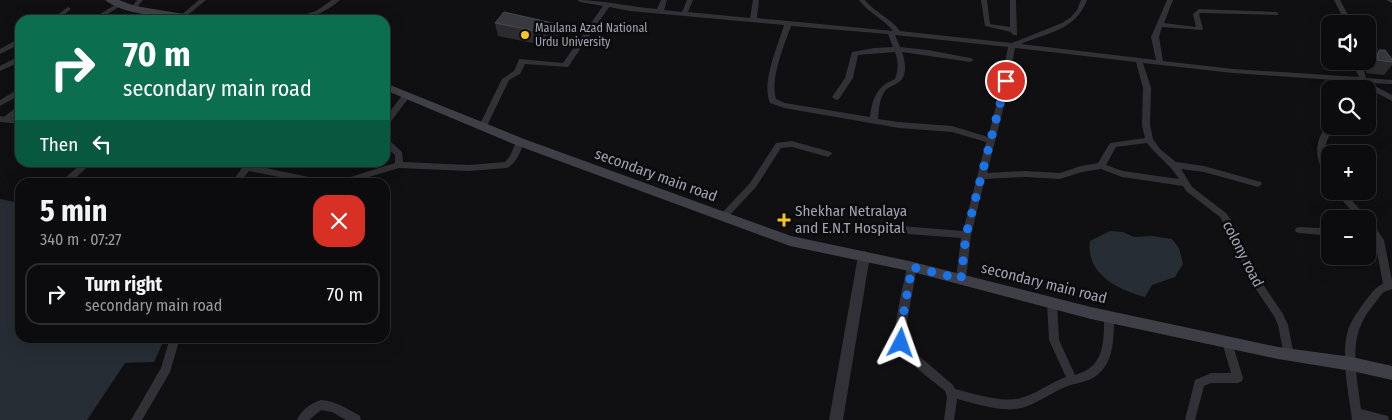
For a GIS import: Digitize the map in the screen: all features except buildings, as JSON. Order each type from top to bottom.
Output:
[{"type":"main road","points":[[110,0],[152,15]]},
{"type":"main road","name":"secondary main road","points":[[390,88],[520,142],[790,241],[912,267],[1109,316],[1227,342],[1392,373]]},
{"type":"street","points":[[132,9],[140,0]]},
{"type":"street","points":[[185,15],[204,0]]},
{"type":"street","points":[[308,15],[318,12],[337,0]]},
{"type":"street","points":[[580,0],[660,12],[1015,45],[1324,80]]},
{"type":"street","points":[[660,12],[664,0]]},
{"type":"street","points":[[684,14],[690,0]]},
{"type":"street","points":[[753,20],[756,0]]},
{"type":"street","points":[[862,0],[873,12],[892,23],[896,48],[901,56],[899,78],[888,82],[883,88],[874,121]]},
{"type":"street","points":[[984,0],[987,25],[1014,30]]},
{"type":"street","points":[[961,279],[966,235],[1015,45],[1013,0]]},
{"type":"street","points":[[1015,45],[1062,27],[1078,14],[1084,0]]},
{"type":"street","points":[[1160,62],[1155,37],[1170,0]]},
{"type":"street","points":[[1337,0],[1345,15]]},
{"type":"street","points":[[101,15],[120,4]]},
{"type":"street","points":[[483,126],[506,79],[517,72],[522,61],[565,65],[606,5]]},
{"type":"street","points":[[60,15],[68,9]]},
{"type":"street","points":[[1160,25],[1200,30],[1196,14],[1200,11],[1276,14]]},
{"type":"street","points":[[788,24],[773,77],[771,96],[773,101],[784,105],[874,121],[952,129],[991,141]]},
{"type":"street","points":[[0,52],[15,43]]},
{"type":"street","points":[[836,97],[849,78],[856,53],[896,48],[927,51],[970,60]]},
{"type":"street","points":[[1101,166],[1114,145],[1148,140],[1146,88],[1139,60]]},
{"type":"street","points":[[0,69],[15,62]]},
{"type":"street","points":[[1376,83],[1392,82]]},
{"type":"street","points":[[1376,90],[1392,98]]},
{"type":"street","points":[[0,103],[15,95]]},
{"type":"street","points":[[390,117],[407,95]]},
{"type":"street","points":[[3,119],[15,111]]},
{"type":"street","points":[[1321,151],[1320,148],[1324,135]]},
{"type":"street","name":"colony road","points":[[1148,140],[1157,152],[1174,164],[1185,183],[1194,193],[1223,215],[1228,222],[1254,279],[1278,314],[1289,355]]},
{"type":"street","points":[[357,178],[399,165],[469,168],[507,165],[511,161],[520,142]]},
{"type":"street","points":[[723,217],[753,185],[779,145],[792,144],[828,154]]},
{"type":"street","points":[[390,146],[399,154],[399,165]]},
{"type":"street","points":[[1174,164],[1204,168],[1258,184]]},
{"type":"street","points":[[982,176],[1033,174],[1060,176],[1081,169],[1101,166],[1122,174],[1185,183]]},
{"type":"street","points":[[71,178],[83,167]]},
{"type":"street","points":[[239,178],[247,167]]},
{"type":"street","points":[[256,167],[302,178]]},
{"type":"street","points":[[1346,200],[1355,210]]},
{"type":"street","points":[[889,228],[907,232],[946,232],[966,235]]},
{"type":"street","points":[[1299,230],[1321,232]]},
{"type":"street","points":[[1376,235],[1379,240],[1390,286],[1378,293],[1355,325],[1351,343],[1357,416],[1384,420]]},
{"type":"street","points":[[836,420],[864,256]]},
{"type":"street","points":[[912,267],[901,327],[901,343],[907,352],[945,383],[951,393],[949,420]]},
{"type":"street","points":[[1052,302],[1054,340],[1072,380]]},
{"type":"street","points":[[951,393],[1014,404],[1027,402],[1072,380],[1090,374],[1099,366],[1109,345],[1109,316]]},
{"type":"street","points":[[1190,420],[1199,383],[1211,378],[1238,378],[1227,342]]},
{"type":"street","points":[[136,420],[166,369],[174,343]]},
{"type":"street","points":[[302,420],[310,410],[320,404],[330,406],[356,420]]},
{"type":"shaded area","points":[[0,199],[15,202],[15,343],[163,343],[154,362],[125,363],[87,420],[0,420]]},
{"type":"shaded area","points":[[1110,231],[1123,232],[1134,237],[1152,236],[1172,239],[1179,248],[1183,264],[1175,277],[1152,285],[1145,297],[1124,290],[1114,285],[1098,271],[1090,252],[1090,241]]},
{"type":"place","name":"Maulana Azad National Urdu University","points":[[525,35]]},
{"type":"place","name":"Shekhar Netralaya and E.N.T Hospital","points":[[784,220]]},
{"type":"route","points":[[901,343],[901,327],[912,267],[961,279],[966,235],[1006,81]]}]
